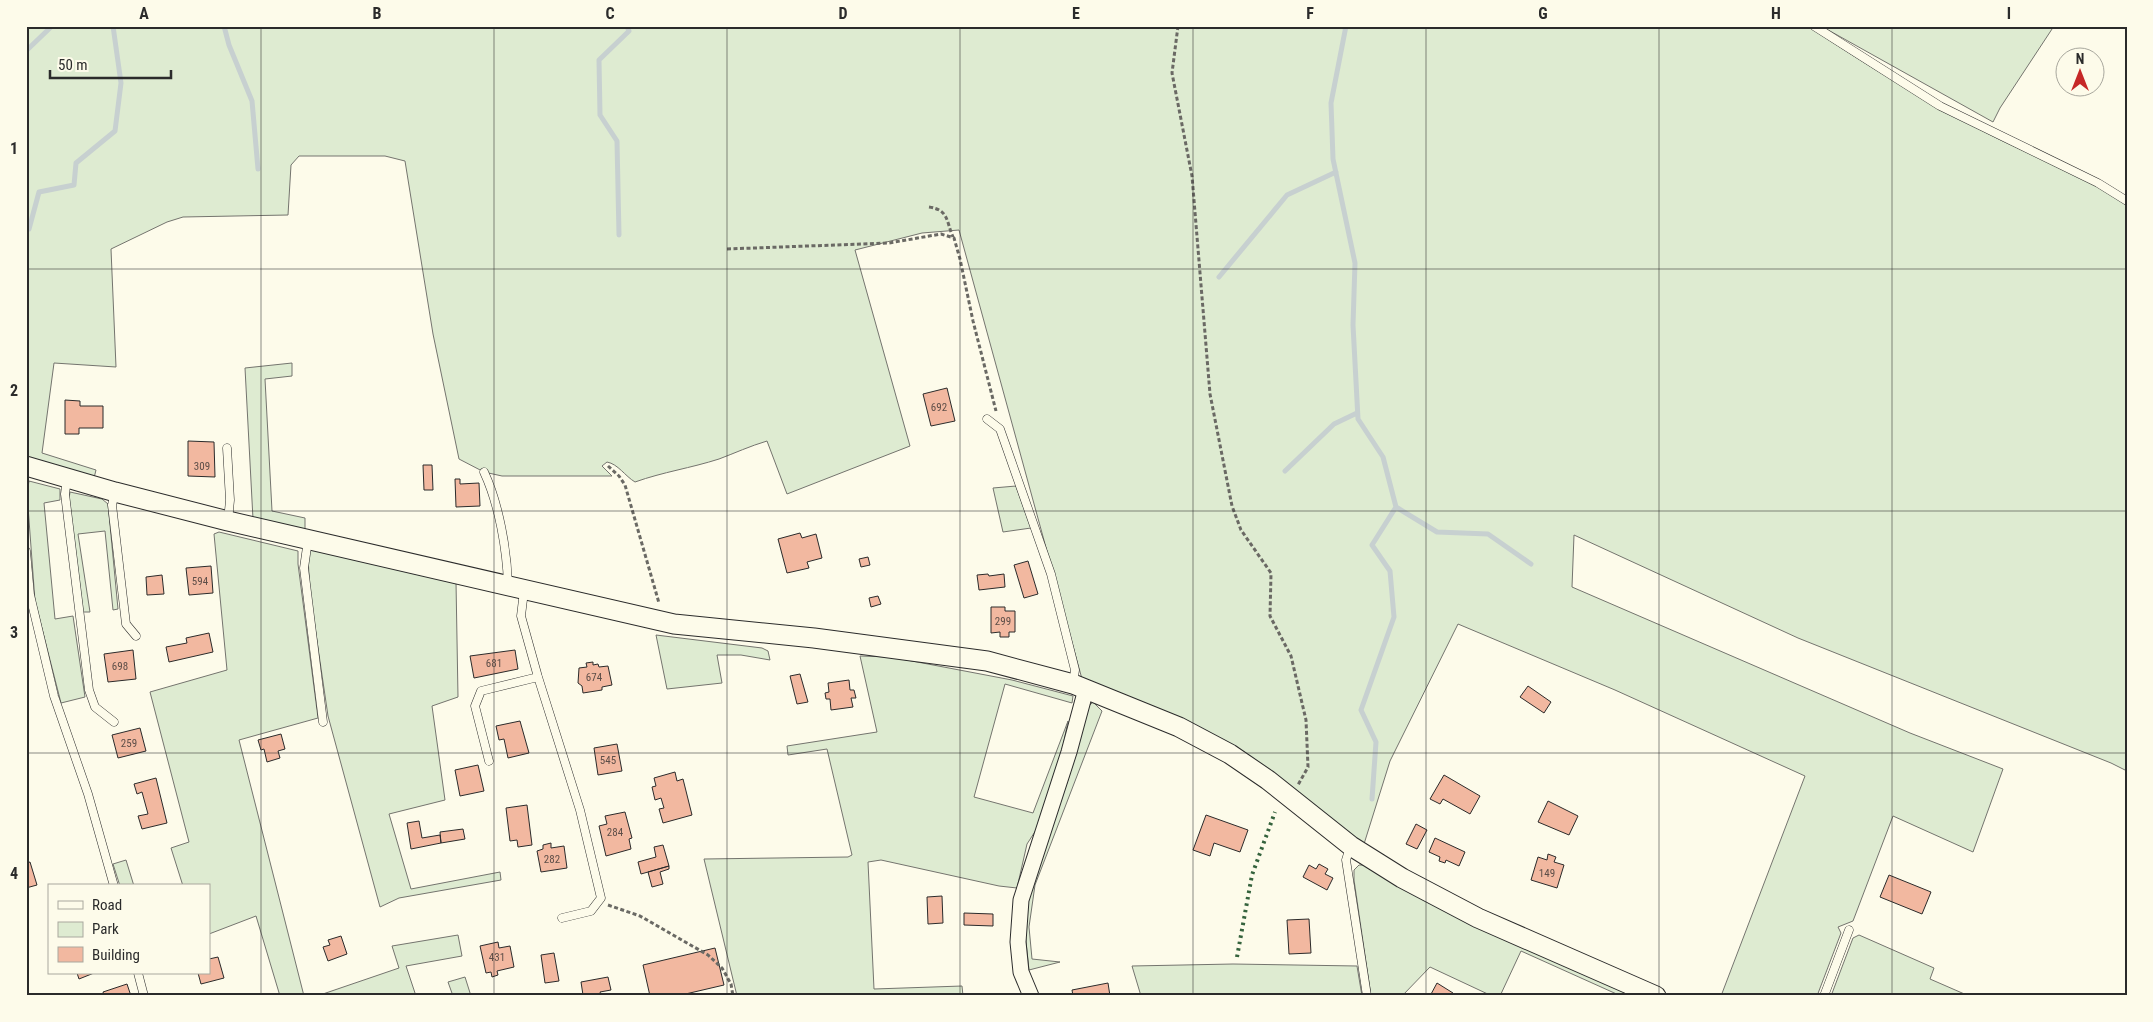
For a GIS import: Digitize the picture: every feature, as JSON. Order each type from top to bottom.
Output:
[{"type":"street","points":[[26,466],[115,492],[228,521],[516,589],[662,621],[987,661],[1080,687],[1179,727],[1230,754],[1351,846],[1402,878],[1478,918],[1656,996]]},
{"type":"street","points":[[1031,996],[1022,972],[1018,942],[1022,900],[1069,752],[1080,687]]},
{"type":"lane","points":[[1814,26],[1940,106],[2098,183],[2127,201]]},
{"type":"lane","points":[[987,419],[1000,429],[1060,607],[1080,687]]},
{"type":"lane","points":[[227,448],[230,500],[228,521]]},
{"type":"lane","points":[[484,472],[492,489],[508,566],[516,589],[521,616],[580,810],[601,898],[591,911],[562,918]]},
{"type":"lane","points":[[68,477],[66,494],[90,690],[95,708],[114,722]]},
{"type":"lane","points":[[115,492],[112,505],[126,624],[136,636]]},
{"type":"lane","points":[[308,540],[304,568],[323,722]]},
{"type":"lane","points":[[26,551],[30,595],[54,696],[88,794],[113,884]]},
{"type":"lane","points":[[489,761],[475,706],[481,691],[538,677]]},
{"type":"lane","points":[[1351,846],[1346,860],[1366,996]]},
{"type":"lane","points":[[1824,996],[1849,930]]},
{"type":"lane","points":[[138,974],[144,996]]},
{"type":"path","points":[[1178,26],[1172,73],[1192,176],[1210,394],[1232,506],[1240,530],[1271,573],[1270,616],[1291,656],[1306,720],[1308,767],[1291,799]]},
{"type":"path","points":[[929,207],[940,209],[944,213],[954,238],[1000,429]]},
{"type":"path","points":[[727,249],[880,243],[941,234],[954,238]]},
{"type":"path","points":[[608,466],[619,476],[625,485],[662,621]]},
{"type":"path","points":[[598,901],[640,916],[708,955],[722,968],[731,984],[733,996]]},
{"type":"green space","points":[[26,26],[1808,26],[1947,112],[1995,137],[2081,177],[2127,206],[2127,771],[1798,638],[1574,535],[1572,587],[1910,733],[2003,769],[1973,852],[1893,816],[1853,921],[1838,927],[1841,933],[1817,996],[1721,996],[1805,776],[1615,690],[1458,624],[1390,761],[1364,844],[1308,801],[1082,679],[959,230],[922,233],[855,250],[910,446],[787,494],[767,441],[719,459],[635,482],[615,465],[607,462],[602,466],[612,476],[502,476],[484,472],[459,459],[433,334],[405,161],[385,156],[299,156],[291,165],[288,215],[183,217],[167,222],[111,249],[116,367],[54,363],[42,453],[96,470],[94,478],[26,457]]},
{"type":"green space","points":[[1821,26],[2054,26],[2000,108],[1993,122]]},
{"type":"green space","points":[[292,363],[292,376],[265,379],[272,511],[305,518],[305,532],[253,519],[245,368]]},
{"type":"green space","points":[[29,481],[60,489],[60,500],[44,503],[55,619],[73,616],[85,697],[61,703],[35,601],[27,493]]},
{"type":"green space","points":[[1016,486],[1031,528],[1003,532],[993,488]]},
{"type":"green space","points":[[70,492],[102,499],[108,504],[118,609],[113,610],[105,531],[78,534],[90,612],[83,612],[69,499]]},
{"type":"green space","points":[[219,532],[298,551],[298,564],[318,718],[239,740],[304,996],[280,996],[256,916],[210,934],[210,884],[182,884],[171,848],[189,842],[150,692],[227,670],[214,534]]},
{"type":"green space","points":[[311,549],[456,582],[458,697],[432,706],[445,800],[389,814],[411,889],[500,872],[501,880],[399,898],[380,907],[328,716],[310,593],[308,557]]},
{"type":"green space","points":[[656,635],[762,648],[768,651],[770,660],[741,655],[717,655],[722,683],[667,689]]},
{"type":"green space","points":[[860,656],[891,657],[1012,680],[1073,696],[1072,703],[1005,684],[974,797],[1033,813],[1068,721],[1060,761],[1038,827],[1027,844],[1017,888],[999,886],[881,860],[868,862],[874,989],[962,986],[963,996],[737,996],[704,859],[848,857],[852,855],[827,749],[788,755],[787,746],[877,732]]},
{"type":"green space","points":[[1093,702],[1102,711],[1035,885],[1029,927],[1032,959],[1060,962],[1029,970],[1025,932],[1027,903],[1041,854],[1068,780],[1089,706]]},
{"type":"green space","points":[[126,860],[133,884],[119,884],[113,864]]},
{"type":"green space","points":[[1359,865],[1364,865],[1637,996],[1621,996],[1521,951],[1500,996],[1492,996],[1430,967],[1402,996],[1371,996],[1354,880],[1354,870]]},
{"type":"green space","points":[[458,935],[462,956],[406,966],[416,996],[317,996],[399,968],[392,946]]},
{"type":"green space","points":[[1859,935],[1934,968],[1930,979],[1969,996],[1831,996],[1853,938]]},
{"type":"green space","points":[[1233,964],[1357,966],[1362,996],[1141,996],[1132,966]]},
{"type":"green space","points":[[465,977],[471,996],[453,996],[448,982]]},
{"type":"building","points":[[947,388],[955,421],[931,426],[923,394]]},
{"type":"building","points":[[65,400],[80,401],[80,406],[103,406],[103,428],[79,428],[79,434],[65,434]]},
{"type":"building","points":[[188,441],[214,442],[215,477],[188,476]]},
{"type":"building","points":[[423,465],[432,465],[433,490],[424,490]]},
{"type":"building","points":[[455,479],[460,479],[460,484],[479,483],[480,506],[456,507]]},
{"type":"building","points":[[800,533],[802,538],[816,534],[822,558],[807,562],[809,568],[787,573],[778,539]]},
{"type":"building","points":[[868,557],[870,565],[861,567],[859,559]]},
{"type":"building","points":[[1028,561],[1038,594],[1024,598],[1014,565]]},
{"type":"building","points":[[211,566],[213,593],[189,595],[186,568]]},
{"type":"building","points":[[988,574],[989,576],[1004,574],[1005,587],[979,590],[977,575]]},
{"type":"building","points":[[162,575],[164,594],[147,595],[146,577]]},
{"type":"building","points":[[878,596],[881,604],[871,607],[869,598]]},
{"type":"building","points":[[991,607],[1005,607],[1005,611],[1015,611],[1015,632],[1009,632],[1009,637],[1000,637],[1000,632],[991,633]]},
{"type":"building","points":[[209,633],[213,652],[169,662],[166,647],[187,643],[186,638]]},
{"type":"building","points":[[133,650],[136,679],[108,682],[104,654]]},
{"type":"building","points":[[515,650],[518,669],[474,678],[470,656]]},
{"type":"building","points":[[593,662],[593,665],[598,664],[599,667],[608,666],[612,685],[602,687],[602,690],[583,693],[582,686],[578,683],[579,668],[587,667],[586,663]]},
{"type":"building","points":[[800,674],[808,702],[797,704],[790,676]]},
{"type":"building","points":[[849,680],[850,690],[854,690],[856,698],[851,698],[853,707],[831,710],[830,699],[826,699],[825,693],[829,692],[828,683]]},
{"type":"building","points":[[1528,686],[1551,702],[1544,713],[1520,697]]},
{"type":"building","points":[[520,721],[529,753],[508,758],[504,739],[499,740],[496,726]]},
{"type":"building","points":[[140,728],[146,751],[118,758],[112,735]]},
{"type":"building","points":[[281,734],[285,749],[278,751],[280,758],[267,762],[264,749],[261,750],[258,740]]},
{"type":"building","points":[[617,744],[622,771],[598,775],[594,748]]},
{"type":"building","points":[[478,765],[484,791],[460,796],[455,770]]},
{"type":"building","points":[[675,772],[677,781],[683,779],[692,815],[663,823],[659,809],[664,808],[661,798],[655,800],[652,787],[656,786],[654,778]]},
{"type":"building","points":[[1444,775],[1480,796],[1470,814],[1443,799],[1440,804],[1430,799]]},
{"type":"building","points":[[156,778],[167,823],[142,829],[138,816],[148,814],[142,792],[137,794],[134,784]]},
{"type":"building","points":[[1548,801],[1578,816],[1569,835],[1538,822]]},
{"type":"building","points":[[527,805],[532,845],[518,847],[517,840],[510,841],[506,808]]},
{"type":"building","points":[[625,812],[632,838],[629,839],[631,849],[606,856],[599,826],[607,824],[605,816]]},
{"type":"building","points":[[1206,815],[1248,830],[1240,852],[1214,843],[1210,856],[1193,850]]},
{"type":"building","points":[[419,821],[422,838],[440,835],[441,843],[411,849],[407,823]]},
{"type":"building","points":[[1416,824],[1427,830],[1417,849],[1406,844]]},
{"type":"building","points":[[463,829],[465,839],[441,843],[440,832]]},
{"type":"building","points":[[1435,838],[1465,852],[1459,866],[1446,860],[1445,863],[1439,861],[1440,857],[1429,852]]},
{"type":"building","points":[[551,843],[551,848],[564,846],[567,868],[541,872],[537,851],[543,849],[543,845]]},
{"type":"building","points":[[663,845],[669,866],[641,874],[638,862],[656,857],[654,847]]},
{"type":"building","points":[[1548,854],[1556,857],[1554,862],[1564,865],[1557,888],[1531,880],[1538,857],[1547,860]]},
{"type":"building","points":[[30,862],[37,885],[26,888],[26,863]]},
{"type":"building","points":[[1319,864],[1328,869],[1325,874],[1333,878],[1327,890],[1303,877],[1309,865],[1316,869]]},
{"type":"building","points":[[669,866],[669,869],[660,872],[663,884],[652,887],[648,872]]},
{"type":"building","points":[[1889,875],[1931,892],[1922,914],[1880,897]]},
{"type":"building","points":[[942,896],[943,923],[928,924],[927,897]]},
{"type":"building","points":[[964,913],[993,914],[993,926],[964,925]]},
{"type":"building","points":[[1309,919],[1311,953],[1289,954],[1287,920]]},
{"type":"building","points":[[341,936],[347,954],[328,961],[323,947],[330,945],[328,940]]},
{"type":"building","points":[[498,942],[499,948],[510,946],[514,967],[497,971],[498,975],[492,977],[491,972],[486,973],[480,946]]},
{"type":"building","points":[[715,948],[724,985],[677,996],[650,996],[643,965]]},
{"type":"building","points":[[554,953],[559,981],[545,983],[541,955]]},
{"type":"building","points":[[218,957],[224,978],[201,984],[198,974],[210,974],[210,959]]},
{"type":"building","points":[[77,974],[92,974],[79,979]]},
{"type":"building","points":[[608,977],[611,990],[600,992],[601,995],[598,996],[593,996],[592,994],[583,995],[581,982]]},
{"type":"building","points":[[1108,983],[1110,996],[1073,996],[1072,990]]},
{"type":"building","points":[[1437,983],[1453,993],[1452,996],[1430,996]]},
{"type":"building","points":[[127,984],[131,996],[104,996],[103,992]]},
{"type":"waterway","points":[[26,51],[52,26]]},
{"type":"waterway","points":[[29,229],[39,192],[74,185],[76,163],[115,131],[121,83],[113,26]]},
{"type":"waterway","points":[[224,26],[229,45],[252,101],[258,169]]},
{"type":"waterway","points":[[619,235],[617,141],[600,115],[599,60],[629,31],[627,26]]},
{"type":"waterway","points":[[1346,26],[1331,103],[1333,159],[1355,263],[1353,325],[1358,419],[1383,457],[1396,507],[1372,545],[1390,571],[1394,617],[1361,710],[1376,742],[1372,799]]},
{"type":"waterway","points":[[1219,277],[1287,195],[1336,172]]},
{"type":"waterway","points":[[1285,471],[1334,424],[1357,413]]},
{"type":"waterway","points":[[1396,507],[1437,532],[1488,534],[1531,564]]},
{"type":"hedge","points":[[1237,957],[1252,875],[1275,812]]}]
